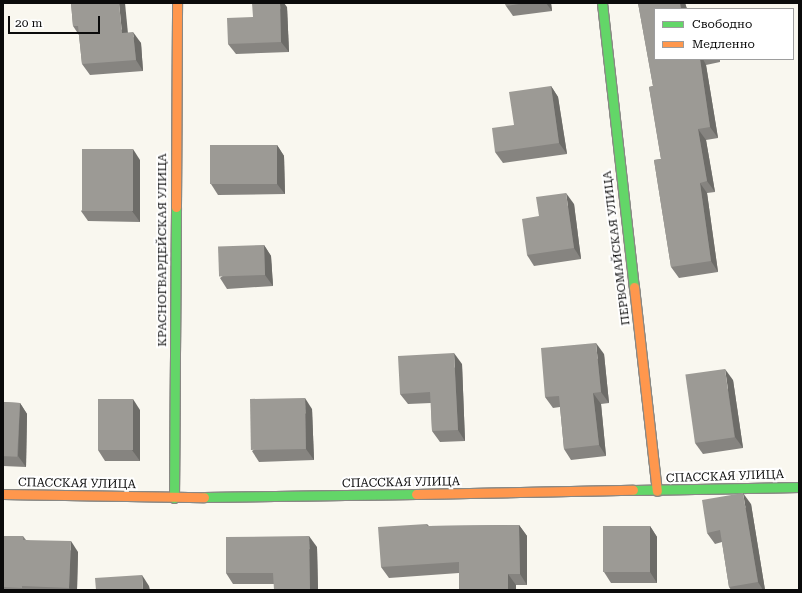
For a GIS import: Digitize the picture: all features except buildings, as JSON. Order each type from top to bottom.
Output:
[{"type":"street","name":"КРАСНОГВАРДЕЙСКАЯ УЛИЦА","points":[[174,498],[177,3]]},
{"type":"street","name":"ПЕРВОМАЙСКАЯ УЛИЦА","points":[[602,3],[657,491]]},
{"type":"street","name":"СПАССКАЯ УЛИЦА","points":[[3,494],[174,498],[657,491],[799,487]]},
{"type":"traffic: fast","points":[[602,3],[634,287]]},
{"type":"traffic: fast","points":[[174,498],[176,207]]},
{"type":"traffic: fast","points":[[633,490],[799,487]]},
{"type":"traffic: fast","points":[[204,497],[416,494]]},
{"type":"traffic: slow","points":[[176,207],[177,3]]},
{"type":"traffic: slow","points":[[634,287],[657,491]]},
{"type":"traffic: slow","points":[[416,494],[633,490]]},
{"type":"traffic: slow","points":[[3,494],[204,497]]}]
